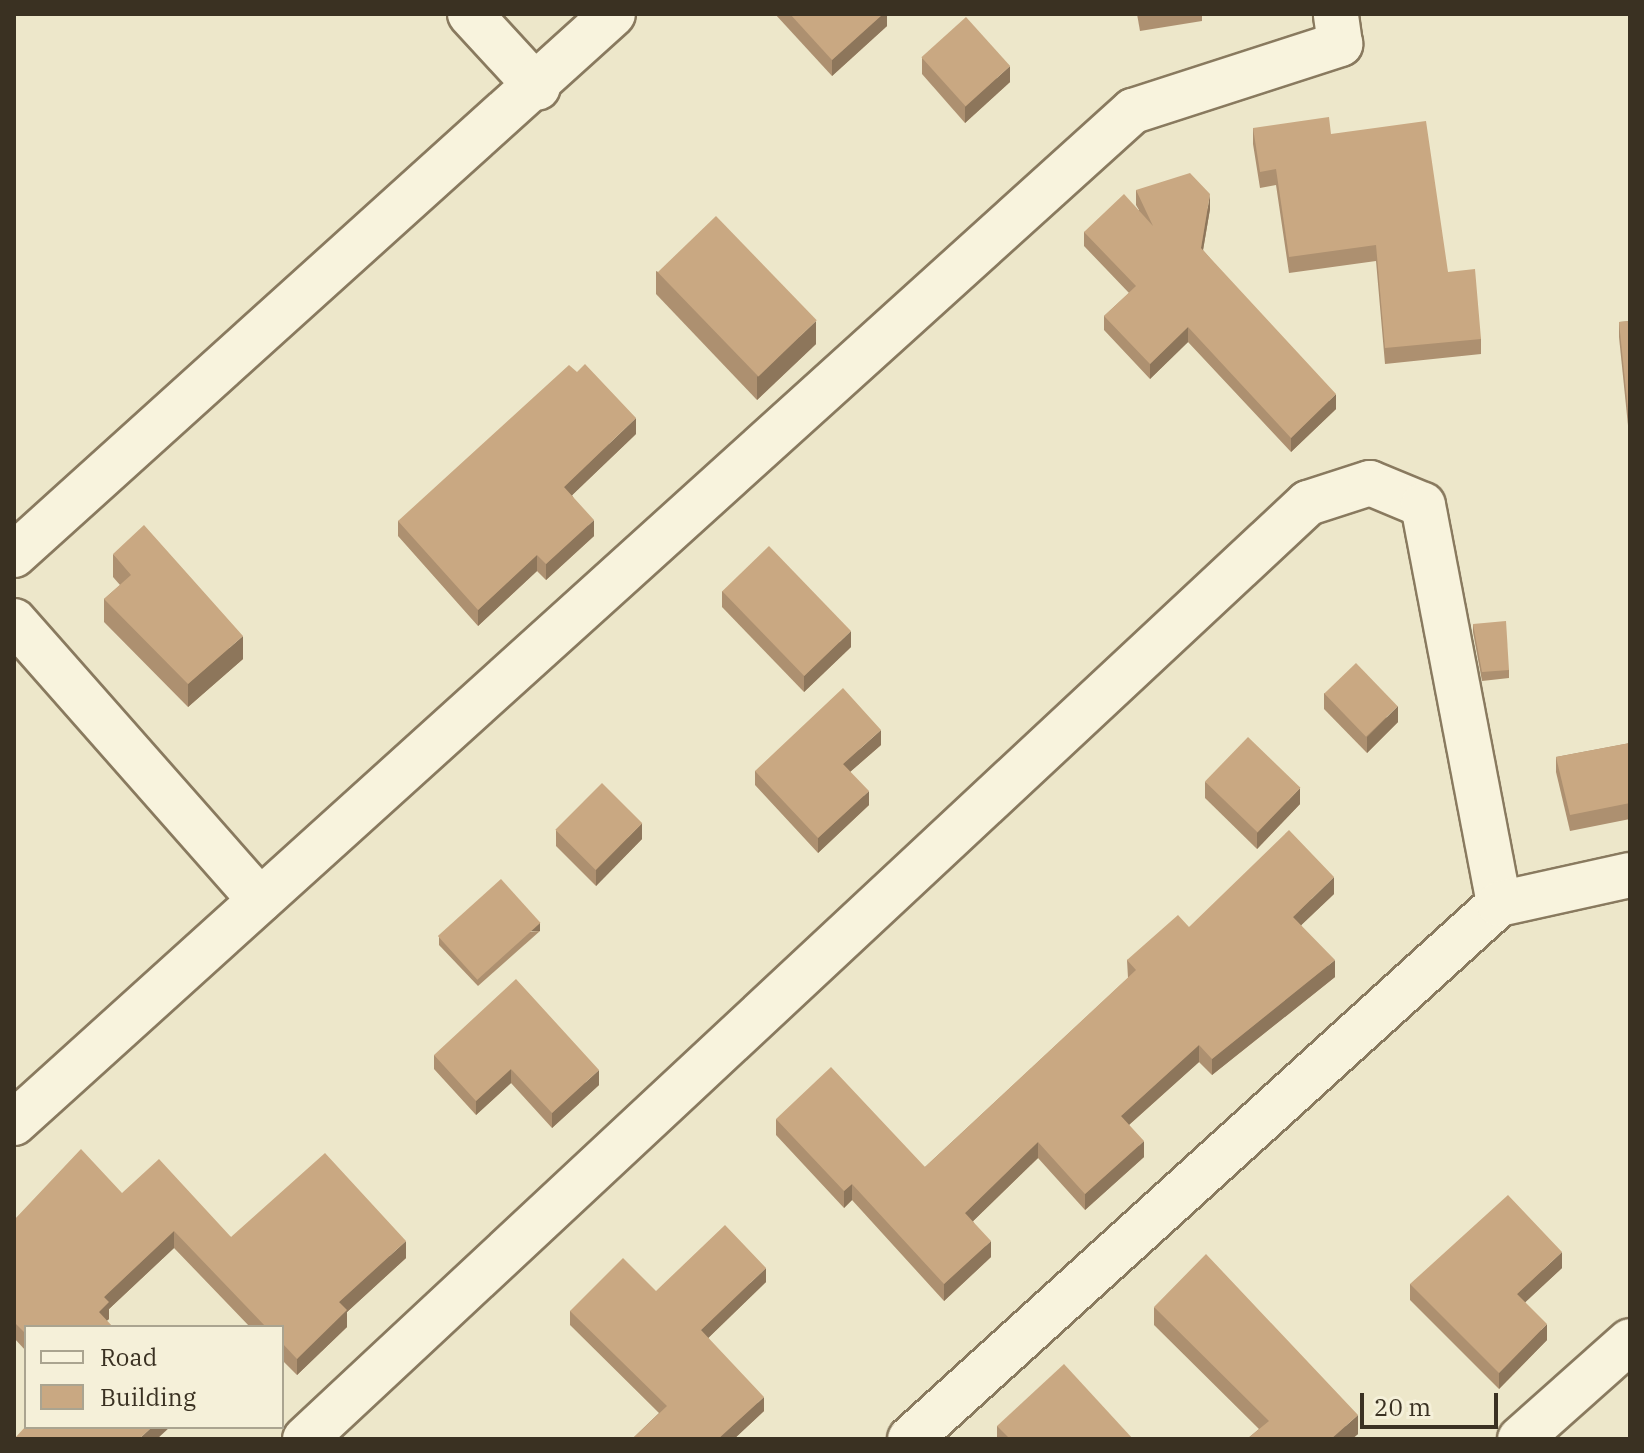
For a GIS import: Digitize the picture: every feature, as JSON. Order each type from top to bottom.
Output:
[{"type":"street","points":[[470,14],[538,88]]},
{"type":"street","points":[[14,555],[538,88],[613,14]]},
{"type":"street","points":[[14,1123],[1133,111],[1340,44],[1336,14]]},
{"type":"street","points":[[305,1439],[1308,503],[1370,483],[1423,505],[1499,904]]},
{"type":"street","points":[[14,621],[260,900]]},
{"type":"street","points":[[910,1439],[1499,904],[1630,875]]},
{"type":"street","points":[[1520,1439],[1630,1341]]},
{"type":"building","points":[[790,14],[883,14],[832,60]]},
{"type":"building","points":[[966,17],[1010,66],[966,106],[921,57]]},
{"type":"building","points":[[1329,117],[1331,134],[1426,121],[1448,272],[1475,269],[1481,339],[1385,348],[1376,245],[1289,257],[1276,169],[1260,172],[1253,128]]},
{"type":"building","points":[[1190,173],[1210,194],[1201,248],[1336,394],[1291,438],[1188,327],[1150,364],[1104,316],[1136,286],[1084,232],[1124,194],[1153,226],[1136,190]]},
{"type":"building","points":[[716,216],[817,320],[758,377],[658,272]]},
{"type":"building","points":[[1630,321],[1630,430],[1619,322]]},
{"type":"building","points":[[585,364],[636,418],[564,487],[594,520],[546,564],[537,555],[478,610],[398,521],[569,365],[577,372]]},
{"type":"building","points":[[144,525],[243,636],[188,684],[104,599],[131,575],[113,554]]},
{"type":"building","points":[[769,546],[851,631],[804,676],[722,591]]},
{"type":"building","points":[[1506,621],[1509,670],[1482,672],[1473,624]]},
{"type":"building","points":[[1356,663],[1398,706],[1366,737],[1324,694]]},
{"type":"building","points":[[843,688],[881,730],[843,764],[869,791],[818,838],[755,771]]},
{"type":"building","points":[[1248,737],[1301,788],[1257,832],[1205,782]]},
{"type":"building","points":[[1630,743],[1630,803],[1570,815],[1556,757]]},
{"type":"building","points":[[602,783],[642,823],[596,870],[555,830]]},
{"type":"building","points":[[1289,830],[1334,877],[1293,917],[1335,960],[1212,1059],[1199,1045],[1121,1116],[1144,1141],[1085,1194],[1038,1142],[965,1213],[991,1241],[944,1284],[852,1184],[844,1191],[776,1119],[831,1067],[925,1167],[1136,970],[1127,960],[1178,915],[1189,927]]},
{"type":"building","points":[[501,879],[540,923],[477,980],[438,936]]},
{"type":"building","points":[[516,979],[599,1070],[552,1113],[511,1069],[476,1101],[434,1055]]},
{"type":"building","points":[[81,1149],[122,1193],[159,1159],[231,1237],[325,1153],[406,1241],[339,1302],[347,1310],[297,1359],[284,1345],[284,1325],[264,1325],[174,1231],[104,1297],[109,1302],[99,1312],[111,1325],[24,1325],[24,1332],[14,1322],[14,1220]]},
{"type":"building","points":[[1508,1195],[1562,1252],[1517,1294],[1547,1324],[1499,1373],[1410,1284]]},
{"type":"building","points":[[725,1225],[766,1268],[701,1330],[764,1397],[718,1439],[632,1439],[667,1406],[570,1311],[623,1258],[656,1291]]},
{"type":"building","points":[[1206,1254],[1358,1415],[1331,1439],[1247,1439],[1269,1421],[1154,1307]]},
{"type":"building","points":[[1064,1364],[1133,1439],[1010,1439],[997,1426]]},
{"type":"building","points":[[24,1428],[150,1429],[139,1439],[14,1439]]}]
